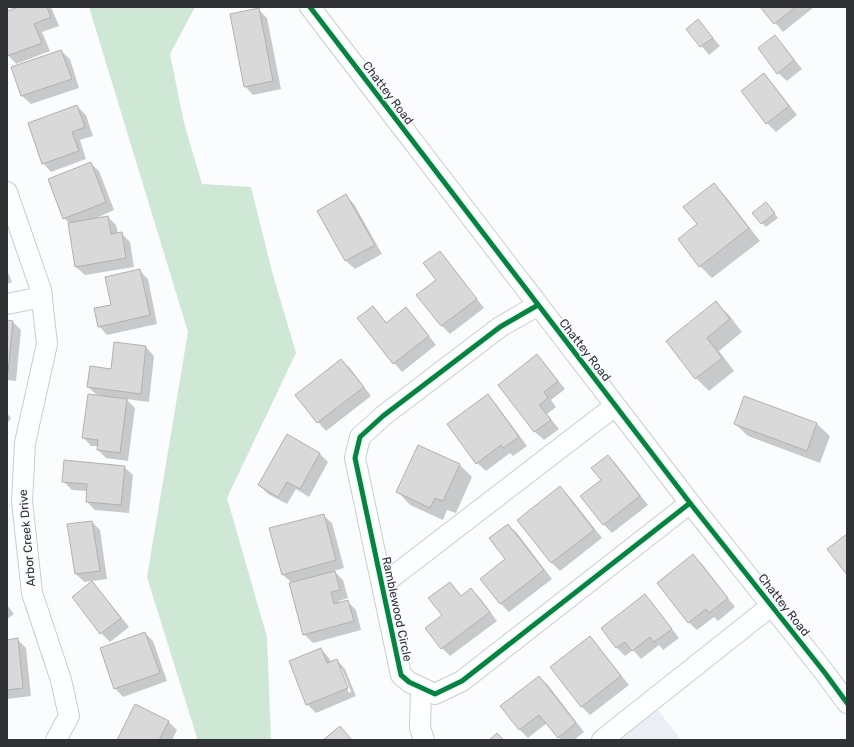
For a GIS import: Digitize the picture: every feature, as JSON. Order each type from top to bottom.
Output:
[{"type":"street","name":"Chattey Road","points":[[310,7],[615,406],[847,703]]},
{"type":"street","name":"Arbor Creek Drive","points":[[7,192],[41,290],[47,344],[25,443],[15,504],[32,593],[61,680],[69,716],[56,740]]},
{"type":"street","points":[[7,304],[42,297]]},
{"type":"street","name":"Ramblewood Circle","points":[[538,305],[500,327],[383,416],[360,437],[355,458],[401,674],[409,682],[434,694],[462,681],[690,503]]},
{"type":"street","points":[[382,585],[615,406]]},
{"type":"street","points":[[602,740],[772,606]]},
{"type":"street","points":[[421,688],[420,728],[424,740]]},
{"type":"shaded area","points":[[658,710],[681,740],[620,740]]},
{"type":"green space","points":[[89,7],[195,7],[170,54],[184,123],[202,184],[251,187],[273,275],[296,353],[227,498],[267,637],[271,740],[196,740],[197,738],[147,577],[188,332]]},
{"type":"building","points":[[18,7],[47,7],[51,17],[34,24],[42,43],[7,56],[7,11]]},
{"type":"building","points":[[760,7],[796,7],[774,24]]},
{"type":"building","points":[[259,8],[273,81],[244,87],[230,14]]},
{"type":"building","points":[[698,19],[713,38],[700,47],[686,29]]},
{"type":"building","points":[[775,35],[794,60],[777,74],[758,48]]},
{"type":"building","points":[[61,50],[72,79],[21,96],[11,67]]},
{"type":"building","points":[[764,73],[789,106],[766,124],[741,91]]},
{"type":"building","points":[[77,105],[85,127],[72,132],[79,151],[42,164],[28,123]]},
{"type":"building","points":[[91,162],[106,202],[63,219],[48,179]]},
{"type":"building","points":[[714,183],[749,228],[699,267],[678,239],[697,224],[683,207]]},
{"type":"building","points":[[346,194],[375,245],[345,261],[317,211]]},
{"type":"building","points":[[766,202],[775,213],[761,224],[752,213]]},
{"type":"building","points":[[108,216],[111,234],[122,232],[126,258],[75,267],[68,223]]},
{"type":"building","points":[[440,251],[477,299],[441,326],[416,295],[436,280],[423,263]]},
{"type":"building","points":[[140,269],[150,315],[98,327],[94,308],[111,305],[105,277]]},
{"type":"building","points":[[716,301],[730,319],[707,338],[722,358],[695,379],[666,341]]},
{"type":"building","points":[[373,306],[386,323],[406,307],[429,336],[393,364],[357,318]]},
{"type":"building","points":[[7,320],[13,321],[8,373],[7,373]]},
{"type":"building","points":[[114,342],[146,346],[141,394],[87,387],[90,366],[111,369]]},
{"type":"building","points":[[537,354],[558,381],[544,392],[548,398],[539,405],[551,420],[534,432],[498,385]]},
{"type":"building","points":[[341,359],[364,387],[317,423],[295,395]]},
{"type":"building","points":[[88,394],[127,399],[120,453],[97,450],[98,440],[82,438]]},
{"type":"building","points":[[488,394],[519,437],[503,448],[501,445],[476,464],[447,424]]},
{"type":"building","points":[[744,396],[817,423],[807,451],[734,424]]},
{"type":"building","points":[[287,434],[320,453],[300,489],[287,482],[278,497],[258,485]]},
{"type":"building","points":[[418,445],[460,464],[443,501],[435,498],[430,508],[396,492]]},
{"type":"building","points":[[608,455],[640,496],[603,525],[580,496],[601,480],[591,468]]},
{"type":"building","points":[[64,460],[125,466],[121,505],[86,502],[87,484],[62,482]]},
{"type":"building","points":[[560,486],[594,530],[551,563],[517,520]]},
{"type":"building","points":[[324,514],[336,560],[282,575],[269,528]]},
{"type":"building","points":[[92,521],[100,571],[75,574],[67,524]]},
{"type":"building","points":[[508,524],[544,570],[500,604],[480,579],[505,559],[489,538]]},
{"type":"building","points":[[847,534],[847,575],[827,549]]},
{"type":"building","points":[[693,554],[728,598],[709,613],[706,609],[688,623],[657,583]]},
{"type":"building","points":[[335,571],[340,590],[331,592],[334,604],[348,600],[354,621],[303,635],[289,583]]},
{"type":"building","points":[[92,581],[121,618],[100,634],[72,597]]},
{"type":"building","points":[[450,582],[461,596],[471,588],[490,612],[441,649],[425,628],[442,615],[428,598]]},
{"type":"building","points":[[645,594],[672,629],[654,642],[650,637],[632,651],[625,642],[616,648],[601,628]]},
{"type":"building","points":[[145,632],[160,673],[114,689],[100,648]]},
{"type":"building","points":[[590,636],[621,676],[581,707],[550,667]]},
{"type":"building","points":[[18,638],[23,688],[7,690],[7,640]]},
{"type":"building","points":[[321,648],[327,663],[337,659],[348,688],[306,705],[289,661]]},
{"type":"building","points":[[539,676],[576,723],[558,738],[539,715],[519,730],[500,706]]},
{"type":"building","points":[[135,704],[169,721],[159,740],[117,740]]},
{"type":"building","points":[[340,726],[352,740],[323,740]]},
{"type":"building","points":[[497,733],[504,740],[489,740]]},
{"type":"cycle path","points":[[310,7],[690,503],[825,673],[847,703]]},
{"type":"cycle path","points":[[538,305],[500,327],[383,416],[360,437],[355,458],[401,675],[409,682],[435,694],[462,681],[690,503]]}]
